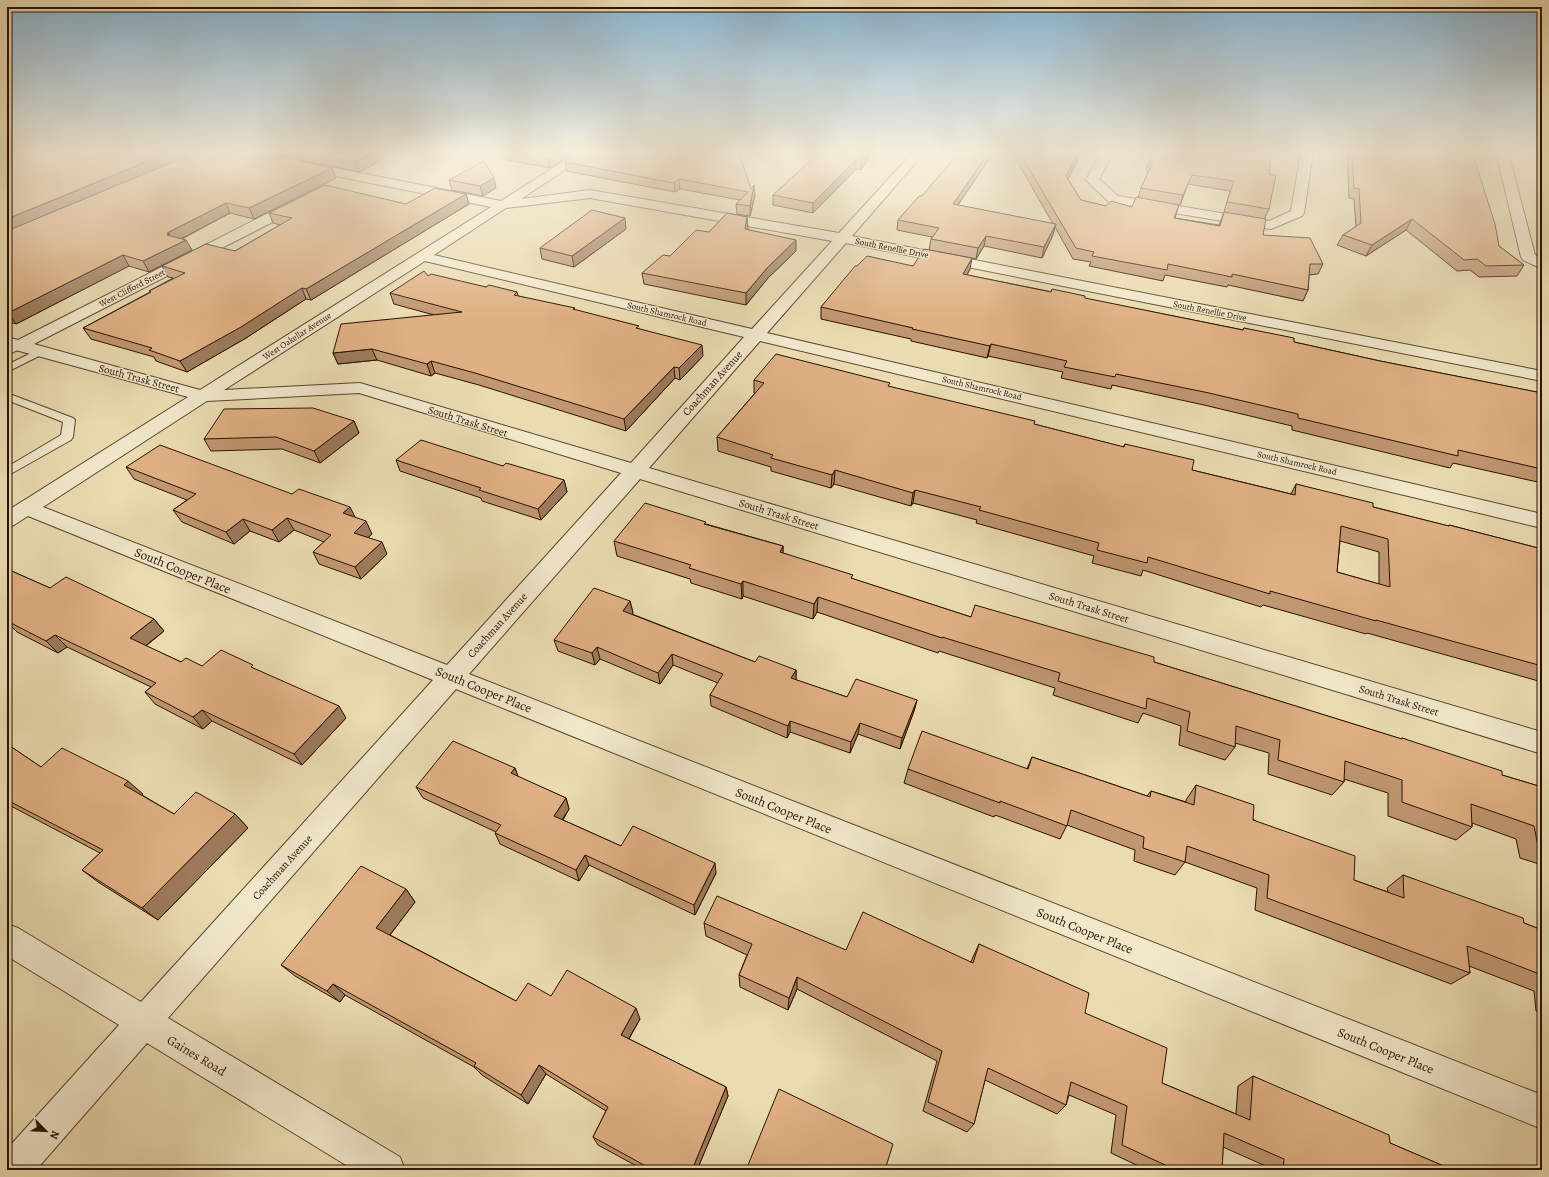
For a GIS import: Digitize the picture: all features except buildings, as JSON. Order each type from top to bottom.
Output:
[{"type":"street","name":"West Clifford Street","points":[[11,347],[292,207]]},
{"type":"street","name":"West Oakellar Avenue","points":[[17,514],[500,207]]},
{"type":"street","name":"South Renellie Drive","points":[[664,207],[841,238],[1542,376]]},
{"type":"street","name":"Coachman Avenue","points":[[12,1170],[869,207]]},
{"type":"street","points":[[1162,207],[1271,225],[1297,213],[1298,207]]},
{"type":"street","points":[[1516,207],[1528,257],[1542,264]]},
{"type":"street","name":"South Shamrock Road","points":[[422,256],[1542,521]]},
{"type":"street","name":"South Trask Street","points":[[11,347],[39,352],[203,396],[360,388],[1542,743]]},
{"type":"street","name":"South Cooper Place","points":[[17,514],[451,676],[1542,1112]]},
{"type":"street","name":"Gaines Road","points":[[7,939],[387,1170]]},
{"type":"lane","points":[[7,369],[39,352]]},
{"type":"lane","points":[[7,396],[69,420],[67,437],[7,472]]}]
